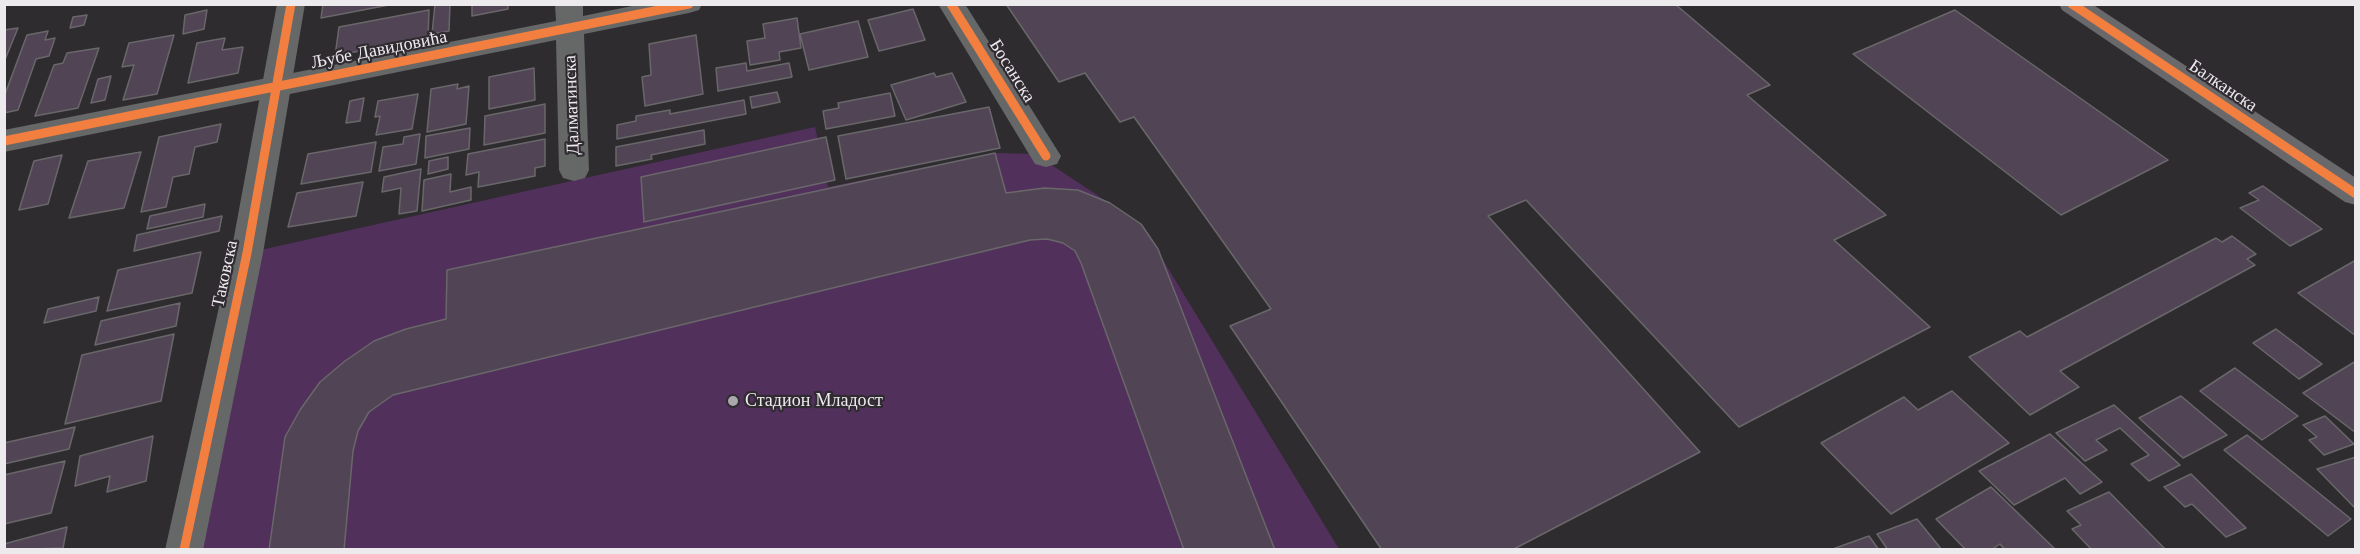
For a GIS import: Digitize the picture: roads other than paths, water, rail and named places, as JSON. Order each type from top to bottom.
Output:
[{"type":"main road","name":"Балканска","points":[[2072,4],[2355,194]]},
{"type":"street","name":"Таковска","points":[[184,549],[247,254],[291,4]]},
{"type":"street","name":"Љубе Давидовића","points":[[4,141],[275,88],[569,16],[689,4]]},
{"type":"street","name":"Босанска","points":[[951,4],[1046,156]]},
{"type":"street","name":"Далматинска","points":[[569,16],[574,170]]},
{"type":"place","name":"Стадион Младост","points":[[733,401]]}]
